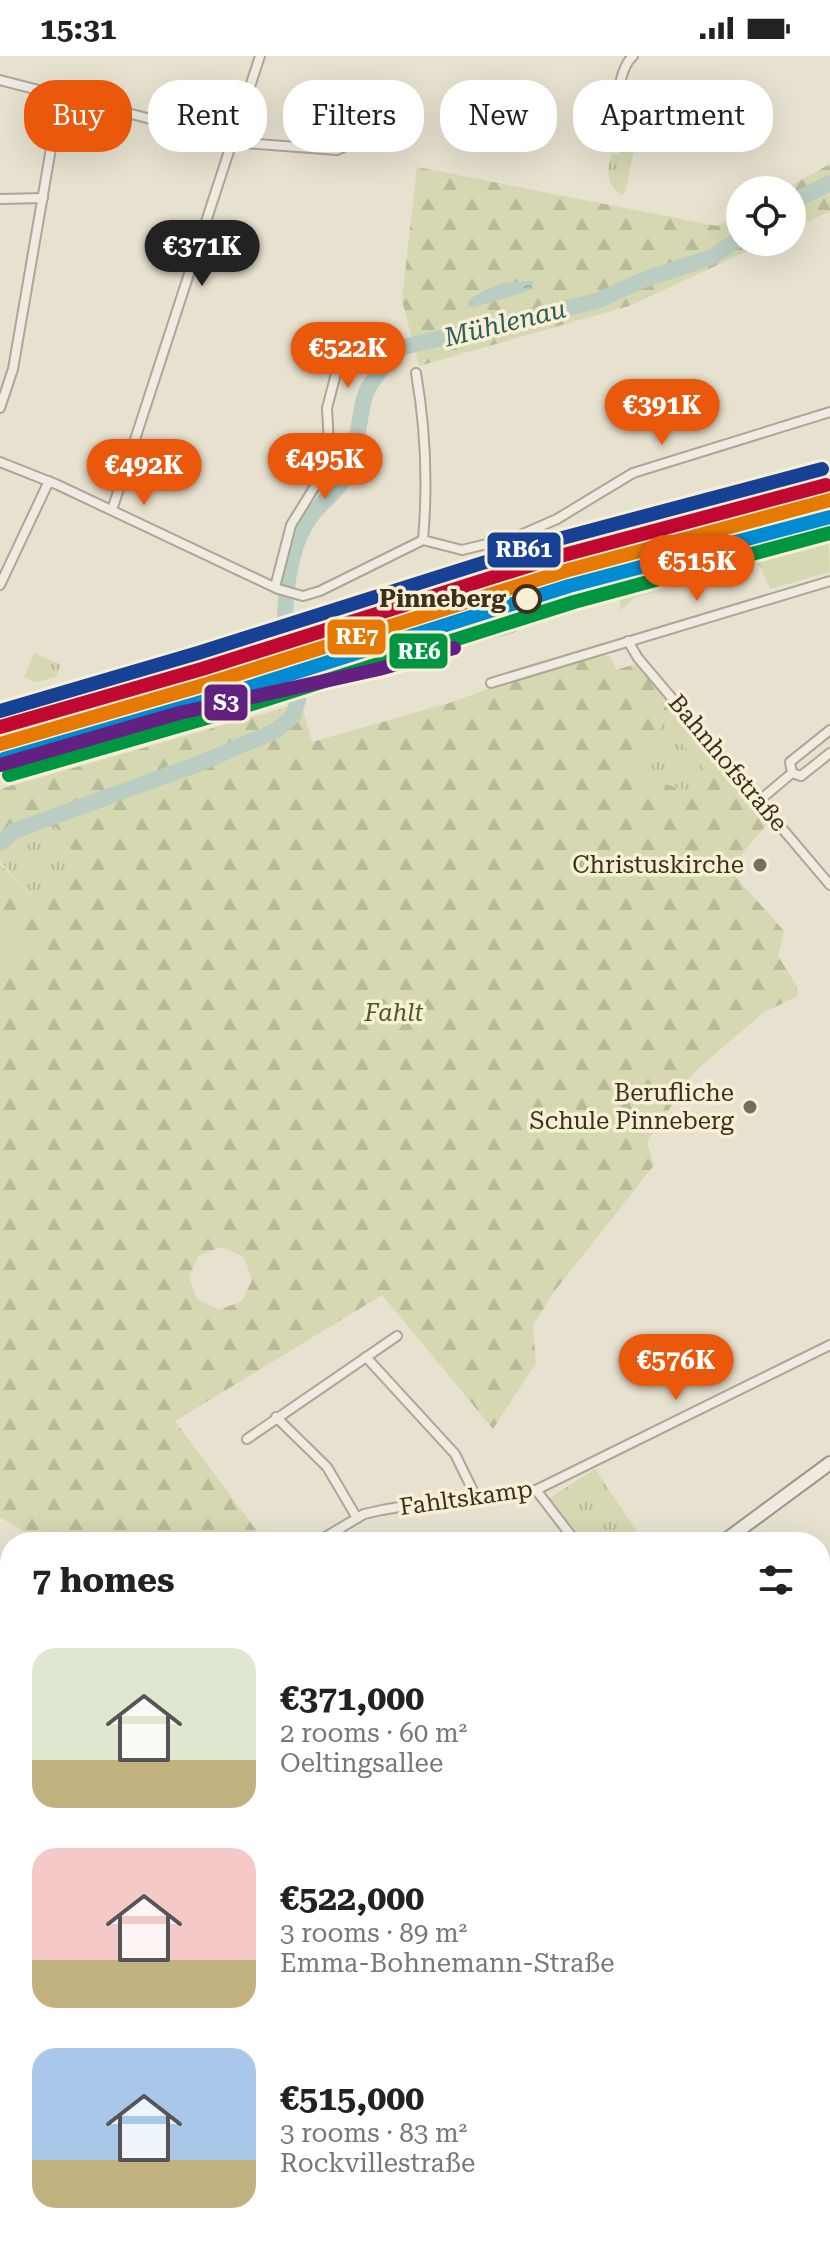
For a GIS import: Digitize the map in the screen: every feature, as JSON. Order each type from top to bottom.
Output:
[{"type":"main road","points":[[737,1532],[830,1463]]},
{"type":"street","points":[[252,80],[260,56]]},
{"type":"street","points":[[622,80],[626,62],[633,56]]},
{"type":"street","points":[[0,80],[24,86]]},
{"type":"street","points":[[0,408],[13,369],[51,152]]},
{"type":"street","points":[[112,510],[229,152]]},
{"type":"street","points":[[0,199],[43,198]]},
{"type":"street","points":[[276,588],[291,525],[325,470],[329,444],[327,408],[338,366]]},
{"type":"street","points":[[416,373],[426,431],[428,486],[423,540]]},
{"type":"street","points":[[0,462],[49,481],[276,588],[303,596],[332,586],[423,540],[462,550],[516,537],[557,519],[633,473],[830,412]]},
{"type":"street","points":[[0,585],[49,481]]},
{"type":"street","points":[[491,683],[830,581]]},
{"type":"street","name":"Bahnhofstraße","points":[[628,641],[638,658],[830,885]]},
{"type":"street","points":[[792,773],[790,762],[830,730]]},
{"type":"street","points":[[792,773],[801,776],[830,753]]},
{"type":"street","points":[[760,800],[792,773]]},
{"type":"street","points":[[247,1439],[397,1336]]},
{"type":"street","name":"Fahltskamp","points":[[334,1532],[357,1518],[439,1500],[477,1499],[536,1490],[830,1345]]},
{"type":"street","points":[[366,1357],[455,1454],[477,1499]]},
{"type":"street","points":[[276,1417],[327,1467],[357,1518]]},
{"type":"street","points":[[536,1490],[568,1532]]},
{"type":"green space","points":[[620,152],[634,152],[625,193],[621,195],[612,186],[608,171],[612,154],[619,155]]},
{"type":"green space","points":[[830,164],[830,211],[806,223],[806,177]]},
{"type":"green space","points":[[417,167],[717,226],[726,221],[726,256],[737,256],[629,306],[419,366],[402,300]]},
{"type":"green space","points":[[828,533],[830,572],[770,589],[761,568],[749,559],[654,588],[654,592],[634,598],[620,611],[620,590]]},
{"type":"green space","points":[[34,653],[61,665],[56,677],[35,682],[24,677]]},
{"type":"green space","name":"Fahlt","points":[[588,654],[610,656],[616,670],[639,663],[768,823],[729,869],[784,931],[778,956],[796,985],[798,996],[764,1012],[694,1072],[647,1142],[654,1165],[553,1293],[533,1326],[536,1363],[493,1429],[382,1295],[175,1421],[258,1532],[25,1532],[0,1517],[0,980],[35,948],[0,909],[0,864],[40,904],[27,836],[0,861],[0,789],[301,703],[312,742],[449,703]],"holes":[[[222,1247],[244,1257],[252,1280],[242,1301],[219,1310],[197,1299],[189,1277],[199,1255]]]},
{"type":"green space","points":[[664,723],[708,774],[693,792],[630,774]]},
{"type":"green space","points":[[50,825],[57,828],[74,854],[40,905],[0,861],[27,836]]},
{"type":"green space","points":[[0,909],[35,948],[0,980]]},
{"type":"green space","points":[[595,1469],[637,1532],[573,1532],[548,1499]]},
{"type":"water","points":[[533,281],[532,289],[468,307],[469,300],[484,291],[507,283]]},
{"type":"waterway","name":"Mühlenau","points":[[806,195],[830,183]]},
{"type":"waterway","name":"Mühlenau","points":[[285,651],[286,600],[291,566],[301,533],[309,519],[345,478],[354,453],[366,392],[399,348],[597,301],[643,280],[712,257],[726,248]]},
{"type":"waterway","name":"Mühlenau","points":[[0,843],[14,831],[198,764],[275,731],[293,716],[298,700],[295,689]]},
{"type":"tram line","points":[[454,648],[515,631]]},
{"type":"railway","points":[[652,567],[723,552],[830,521]]},
{"type":"transit line","name":"RB61","points":[[0,711],[198,653],[555,540],[822,469]]},
{"type":"transit line","points":[[0,727],[202,669],[560,556],[826,485]]},
{"type":"transit line","name":"RE7","points":[[0,744],[207,684],[565,571],[830,500]]},
{"type":"transit line","points":[[4,759],[212,699],[569,586],[830,517]]},
{"type":"transit line","name":"RE6","points":[[9,775],[217,715],[574,602],[830,533]]},
{"type":"transit line","name":"S3","points":[[0,765],[179,713],[379,669],[454,648]]},
{"type":"place","name":"Pinneberg","points":[[527,599]]},
{"type":"place","name":"Christuskirche","points":[[760,865]]},
{"type":"place","name":"Berufliche Schule Pinneberg","points":[[750,1107]]}]
